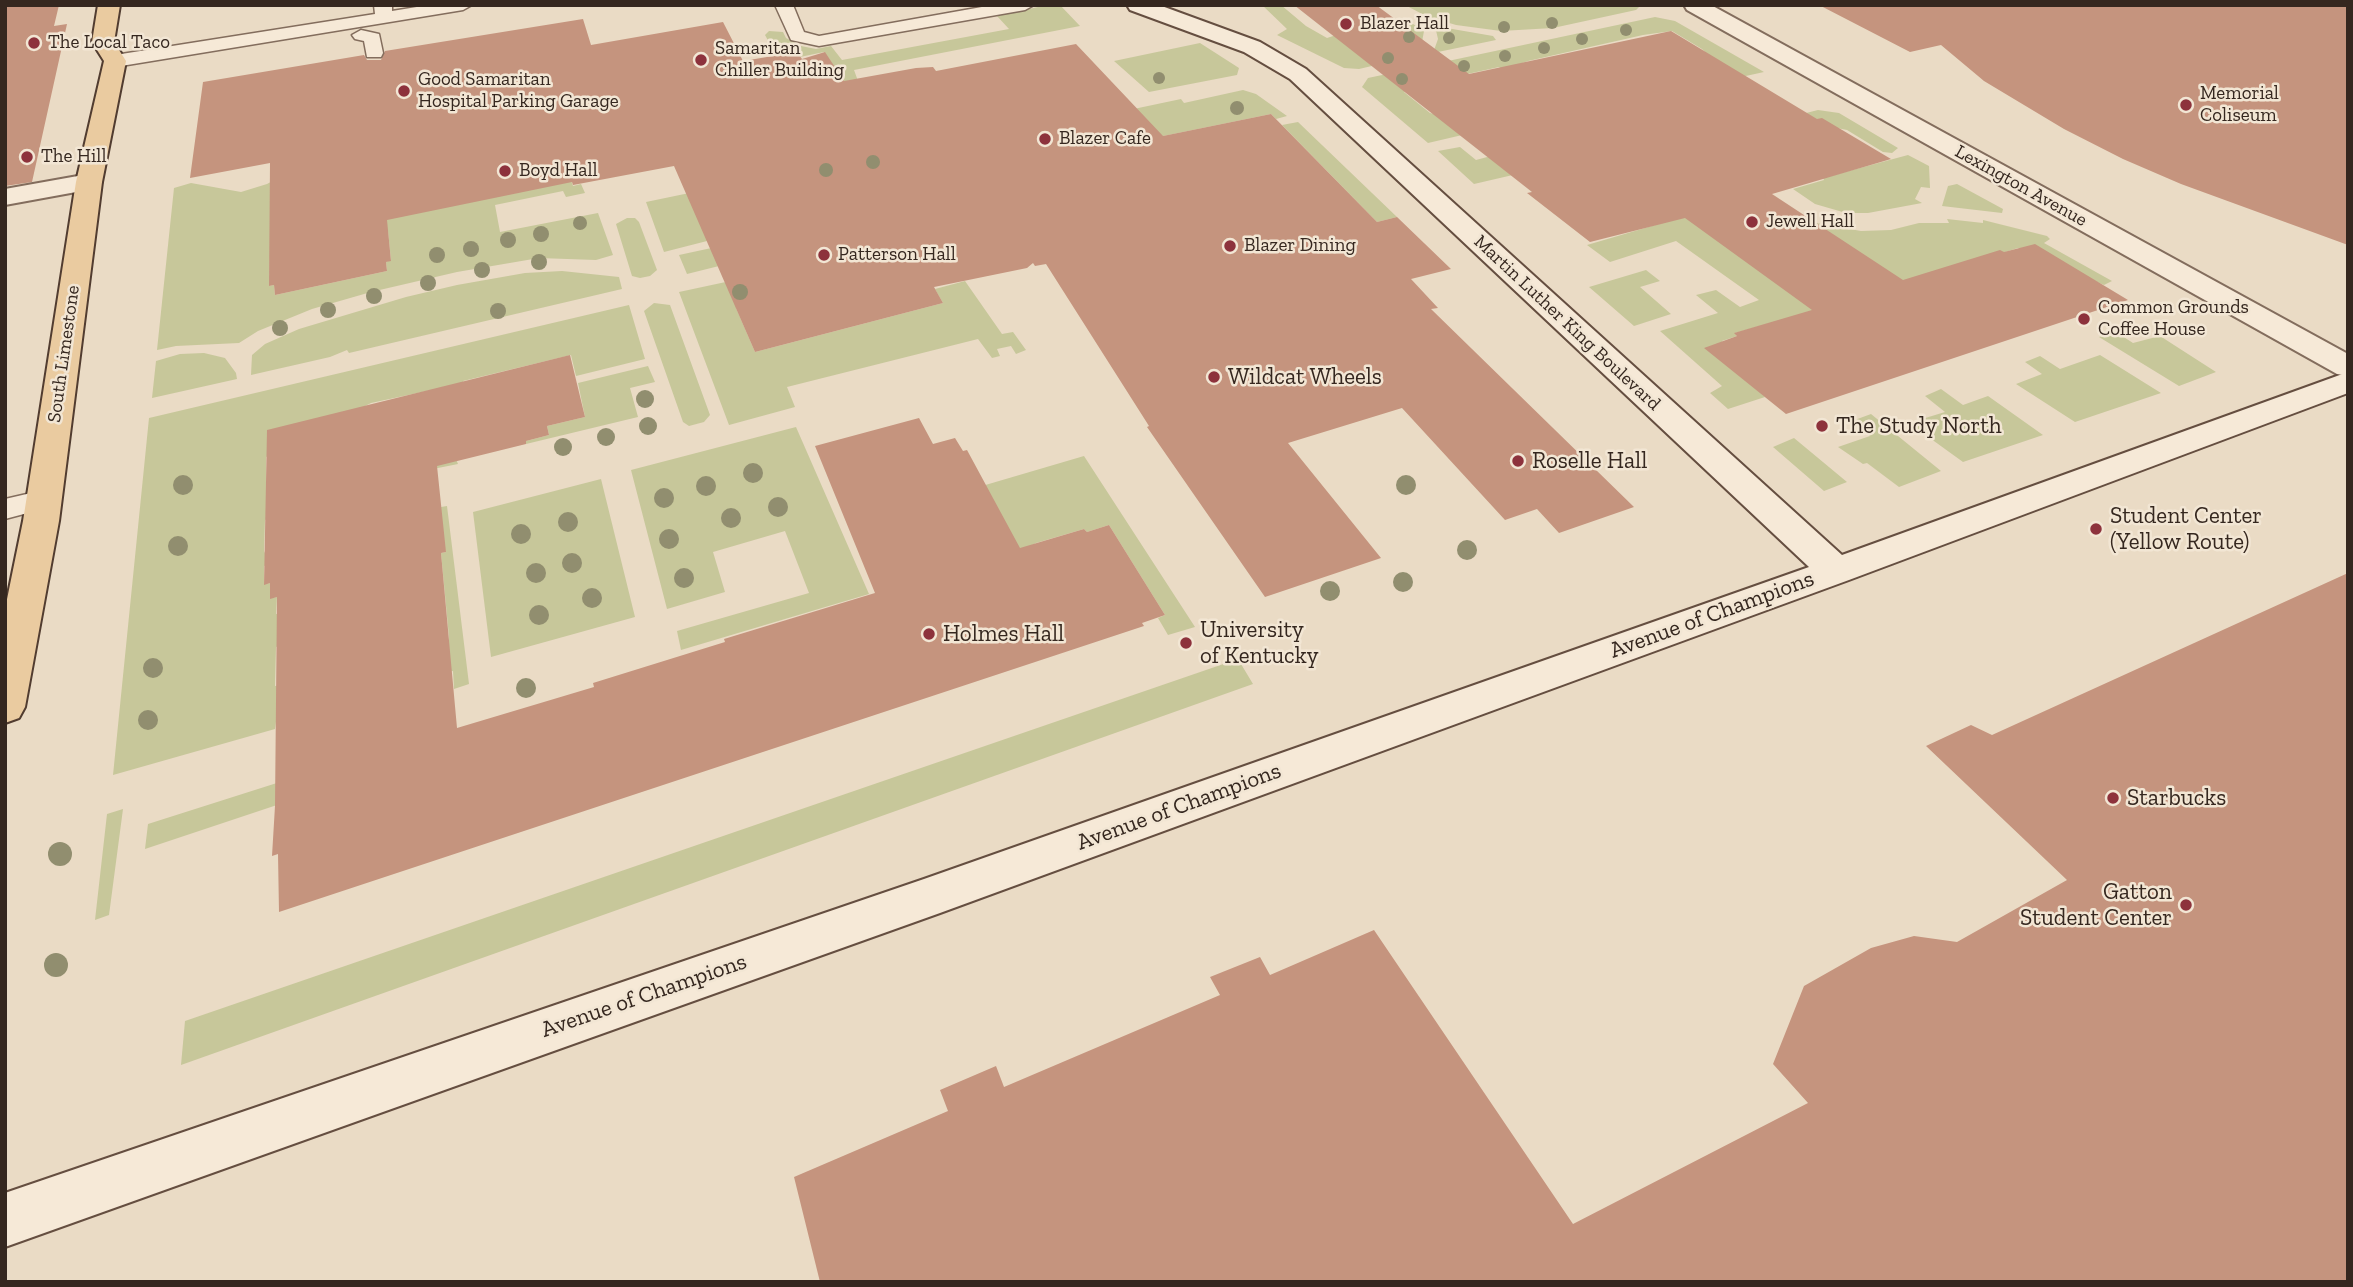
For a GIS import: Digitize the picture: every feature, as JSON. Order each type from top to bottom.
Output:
[{"type":"main road","name":"South Limestone","points":[[5,708],[44,499],[89,182],[115,61],[103,42],[109,5]]},
{"type":"street","name":"Martin Luther King Boulevard","points":[[1138,5],[1252,47],[1298,74],[1836,571]]},
{"type":"street","name":"Lexington Avenue","points":[[1695,5],[2348,367]]},
{"type":"street","points":[[5,197],[89,182]]},
{"type":"street","name":"Avenue of Champions","points":[[5,1220],[924,899],[1836,571],[2348,382]]},
{"type":"lane","points":[[115,61],[360,29],[384,12],[463,5]]},
{"type":"lane","points":[[784,5],[797,36],[819,41],[1025,5]]},
{"type":"lane","points":[[360,29],[373,38],[373,53]]},
{"type":"lane","points":[[352,57],[360,29]]},
{"type":"lane","points":[[5,509],[44,499]]},
{"type":"green space","points":[[1047,5],[1060,5],[1080,26],[854,70],[858,81],[391,169],[275,194],[270,228],[275,227],[275,253],[270,254],[269,286],[274,285],[275,295],[387,271],[386,262],[391,260],[388,231],[383,231],[382,218],[398,217],[571,180],[573,186],[581,184],[585,193],[566,197],[563,191],[495,205],[500,232],[598,213],[613,255],[596,260],[539,258],[457,272],[312,309],[258,331],[239,343],[176,346],[157,350],[174,188],[191,183],[241,192],[278,178],[281,171],[304,157],[607,102],[612,105],[832,64],[824,52],[800,57],[797,52],[776,55],[765,35],[769,31],[783,32],[786,38],[801,46],[816,49],[831,46],[842,60],[1009,29],[997,16]]},
{"type":"green space","points":[[1262,5],[1281,5],[1306,26],[1327,38],[1392,17],[1404,25],[1413,24],[1424,31],[1422,42],[1414,56],[1359,69],[1344,68],[1277,35],[1287,29]]},
{"type":"green space","points":[[1405,5],[1641,5],[1636,10],[1553,28],[1501,31],[1456,25],[1426,16]]},
{"type":"green space","points":[[1655,17],[1675,21],[1764,72],[1732,79],[1702,49],[1672,31],[1643,35],[1528,61],[1503,70],[1499,67],[1431,82],[1404,92],[1430,113],[1488,129],[1428,143],[1362,87],[1368,78]]},
{"type":"green space","points":[[1435,26],[1493,36],[1496,40],[1433,53],[1438,39]]},
{"type":"green space","points":[[1200,43],[1239,68],[1237,75],[1149,92],[1114,61]]},
{"type":"green space","points":[[1243,90],[1256,94],[1287,116],[1276,119],[1271,114],[987,172],[968,144],[1181,99],[1184,103]]},
{"type":"green space","points":[[1818,110],[1839,113],[1898,148],[1892,153],[1883,152],[1847,130],[1807,122],[1739,130]]},
{"type":"green space","points":[[1298,122],[1397,217],[1377,222],[1282,125]]},
{"type":"green space","points":[[1528,146],[1556,165],[1474,184],[1438,151],[1460,147],[1476,160]]},
{"type":"green space","points":[[882,153],[707,241],[664,252],[646,202]]},
{"type":"green space","points":[[1908,155],[1929,166],[1930,188],[1921,187],[1915,199],[1922,203],[1868,213],[1846,213],[1815,204],[1793,189],[1824,180],[1823,178]]},
{"type":"green space","points":[[1957,184],[2003,209],[2002,213],[1942,206],[1948,186]]},
{"type":"green space","points":[[1686,216],[1817,310],[1735,333],[1737,336],[1722,341],[1765,397],[1728,409],[1710,393],[1722,386],[1660,331],[1718,313],[1696,295],[1716,290],[1740,307],[1759,300],[1676,241],[1610,262],[1587,245]]},
{"type":"green space","points":[[627,218],[635,218],[639,222],[657,270],[650,276],[632,276],[616,224]]},
{"type":"green space","points":[[1947,219],[1983,223],[1983,220],[2047,236],[2050,239],[2044,243],[2112,281],[2104,285],[2018,248],[1902,284],[1816,223],[1861,231],[1891,230],[1919,223],[1949,223]]},
{"type":"green space","points":[[730,244],[739,261],[687,274],[679,255]]},
{"type":"green space","points":[[1646,270],[1660,281],[1640,287],[1671,314],[1634,326],[1589,287]]},
{"type":"green space","points":[[562,271],[619,277],[622,289],[349,353],[347,350],[330,357],[251,375],[252,355],[265,344],[299,329],[406,297],[457,285],[525,273]]},
{"type":"green space","points":[[763,274],[736,308],[755,352],[943,303],[935,289],[965,281],[1002,334],[1013,332],[1026,350],[1016,354],[1011,346],[997,349],[1000,356],[992,358],[978,339],[787,387],[795,407],[729,425],[679,292]]},
{"type":"green space","points":[[654,303],[670,305],[710,415],[704,422],[689,426],[683,422],[644,311]]},
{"type":"green space","points":[[629,305],[645,359],[576,376],[571,355],[463,381],[464,383],[371,403],[266,457],[266,492],[270,518],[265,520],[264,551],[270,564],[264,566],[264,584],[270,583],[270,598],[277,597],[276,614],[282,613],[281,645],[276,647],[275,686],[282,685],[281,720],[276,722],[275,729],[113,775],[149,418]]},
{"type":"green space","points":[[2116,332],[2133,343],[2160,336],[2216,372],[2179,386],[2099,337]]},
{"type":"green space","points":[[204,353],[225,358],[236,373],[237,379],[152,398],[156,361],[180,354]]},
{"type":"green space","points":[[2100,355],[2161,393],[2075,422],[2016,384],[2042,374],[2025,362],[2040,356],[2060,369]]},
{"type":"green space","points":[[648,366],[655,382],[630,388],[638,417],[526,444],[526,441],[549,435],[547,426],[585,417],[578,383]]},
{"type":"green space","points":[[1941,389],[1963,405],[1988,396],[2043,435],[1963,462],[1909,423],[1945,412],[1925,396]]},
{"type":"green space","points":[[1871,414],[1941,471],[1899,487],[1867,463],[1863,464],[1838,447],[1870,436],[1852,421]]},
{"type":"green space","points":[[796,427],[869,594],[681,650],[677,631],[809,593],[785,531],[713,552],[725,592],[667,609],[631,470]]},
{"type":"green space","points":[[1794,438],[1847,482],[1824,491],[1773,447]]},
{"type":"green space","points":[[1084,456],[1195,627],[1168,635],[1158,618],[1165,615],[1109,525],[1087,532],[1084,529],[1036,543],[1017,553],[982,486]]},
{"type":"green space","points":[[456,459],[458,464],[433,469],[435,508],[447,506],[469,684],[454,689],[453,671],[447,672],[449,637],[441,553],[446,552],[414,469]]},
{"type":"green space","points":[[601,479],[635,617],[491,657],[473,512]]},
{"type":"green space","points":[[1238,659],[1253,684],[181,1065],[185,1021]]},
{"type":"green space","points":[[280,782],[280,804],[145,849],[148,824]]},
{"type":"green space","points":[[123,809],[109,915],[95,920],[107,814]]},
{"type":"building","points":[[5,5],[59,5],[54,26],[67,24],[32,182],[5,186]]},
{"type":"building","name":"Jewell Hall","points":[[1294,5],[1376,5],[1469,74],[1671,31],[1817,119],[1822,118],[1891,159],[1772,194],[1903,280],[2000,250],[2004,252],[2035,244],[2128,300],[1786,414],[1704,348],[1737,336],[1734,333],[1812,310],[1685,218],[1590,242],[1527,193],[1532,192]]},
{"type":"building","name":"Memorial Coliseum","points":[[1819,5],[2348,5],[2348,245],[2181,184],[2123,159],[2064,129],[1984,81],[1941,45],[1910,52]]},
{"type":"building","points":[[583,19],[591,45],[723,22],[743,61],[797,52],[802,59],[825,52],[844,81],[916,68],[933,67],[936,71],[1076,44],[1163,136],[1271,114],[1377,222],[1397,217],[1451,269],[1411,279],[1438,308],[1431,309],[1634,507],[1559,533],[1537,509],[1505,520],[1402,408],[1288,443],[1381,558],[1265,597],[1147,427],[1149,426],[1046,264],[1035,266],[1033,263],[1027,268],[934,287],[943,303],[755,352],[674,166],[573,185],[572,182],[387,220],[391,261],[386,262],[387,271],[275,295],[274,285],[269,286],[270,163],[190,178],[203,82],[364,55],[367,60],[381,60],[385,51]]},
{"type":"building","name":"Holmes Hall","points":[[570,355],[585,417],[547,426],[549,435],[526,441],[526,444],[437,466],[446,552],[441,553],[457,728],[594,687],[593,683],[725,642],[724,639],[875,593],[815,446],[919,418],[933,444],[955,438],[963,451],[967,450],[1020,548],[1084,529],[1087,532],[1109,525],[1165,615],[1142,623],[1144,626],[279,912],[278,854],[272,856],[277,597],[270,599],[270,583],[264,585],[267,430]]},
{"type":"building","name":"Gatton Student Center","points":[[2348,573],[2348,1282],[820,1282],[794,1177],[948,1111],[940,1090],[996,1066],[1004,1087],[1220,995],[1210,977],[1260,957],[1270,975],[1374,930],[1573,1224],[1808,1103],[1773,1064],[1804,986],[1871,948],[1914,936],[1957,942],[2067,880],[1926,746],[1971,725],[1992,735]]},
{"type":"place","name":"Blazer Hall","points":[[1346,24]]},
{"type":"place","name":"The Local Taco","points":[[34,43]]},
{"type":"place","name":"Samaritan Chiller Building","points":[[701,60]]},
{"type":"place","name":"Good Samaritan Hospital Parking Garage","points":[[404,91]]},
{"type":"place","name":"Memorial Coliseum","points":[[2186,105]]},
{"type":"place","name":"Blazer Cafe","points":[[1045,139]]},
{"type":"place","name":"The Hill","points":[[27,157]]},
{"type":"place","name":"Boyd Hall","points":[[505,171]]},
{"type":"place","name":"Jewell Hall","points":[[1752,222]]},
{"type":"place","name":"Blazer Dining","points":[[1230,246]]},
{"type":"place","name":"Patterson Hall","points":[[824,255]]},
{"type":"place","name":"Common Grounds Coffee House","points":[[2084,319]]},
{"type":"place","name":"Wildcat Wheels","points":[[1214,377]]},
{"type":"place","name":"The Study North","points":[[1822,426]]},
{"type":"place","name":"Roselle Hall","points":[[1518,461]]},
{"type":"place","name":"Student Center (Yellow Route)","points":[[2096,529]]},
{"type":"place","name":"Holmes Hall","points":[[929,634]]},
{"type":"place","name":"University of Kentucky","points":[[1186,643]]},
{"type":"place","name":"Starbucks","points":[[2113,798]]},
{"type":"place","name":"Gatton Student Center","points":[[2186,905]]}]
